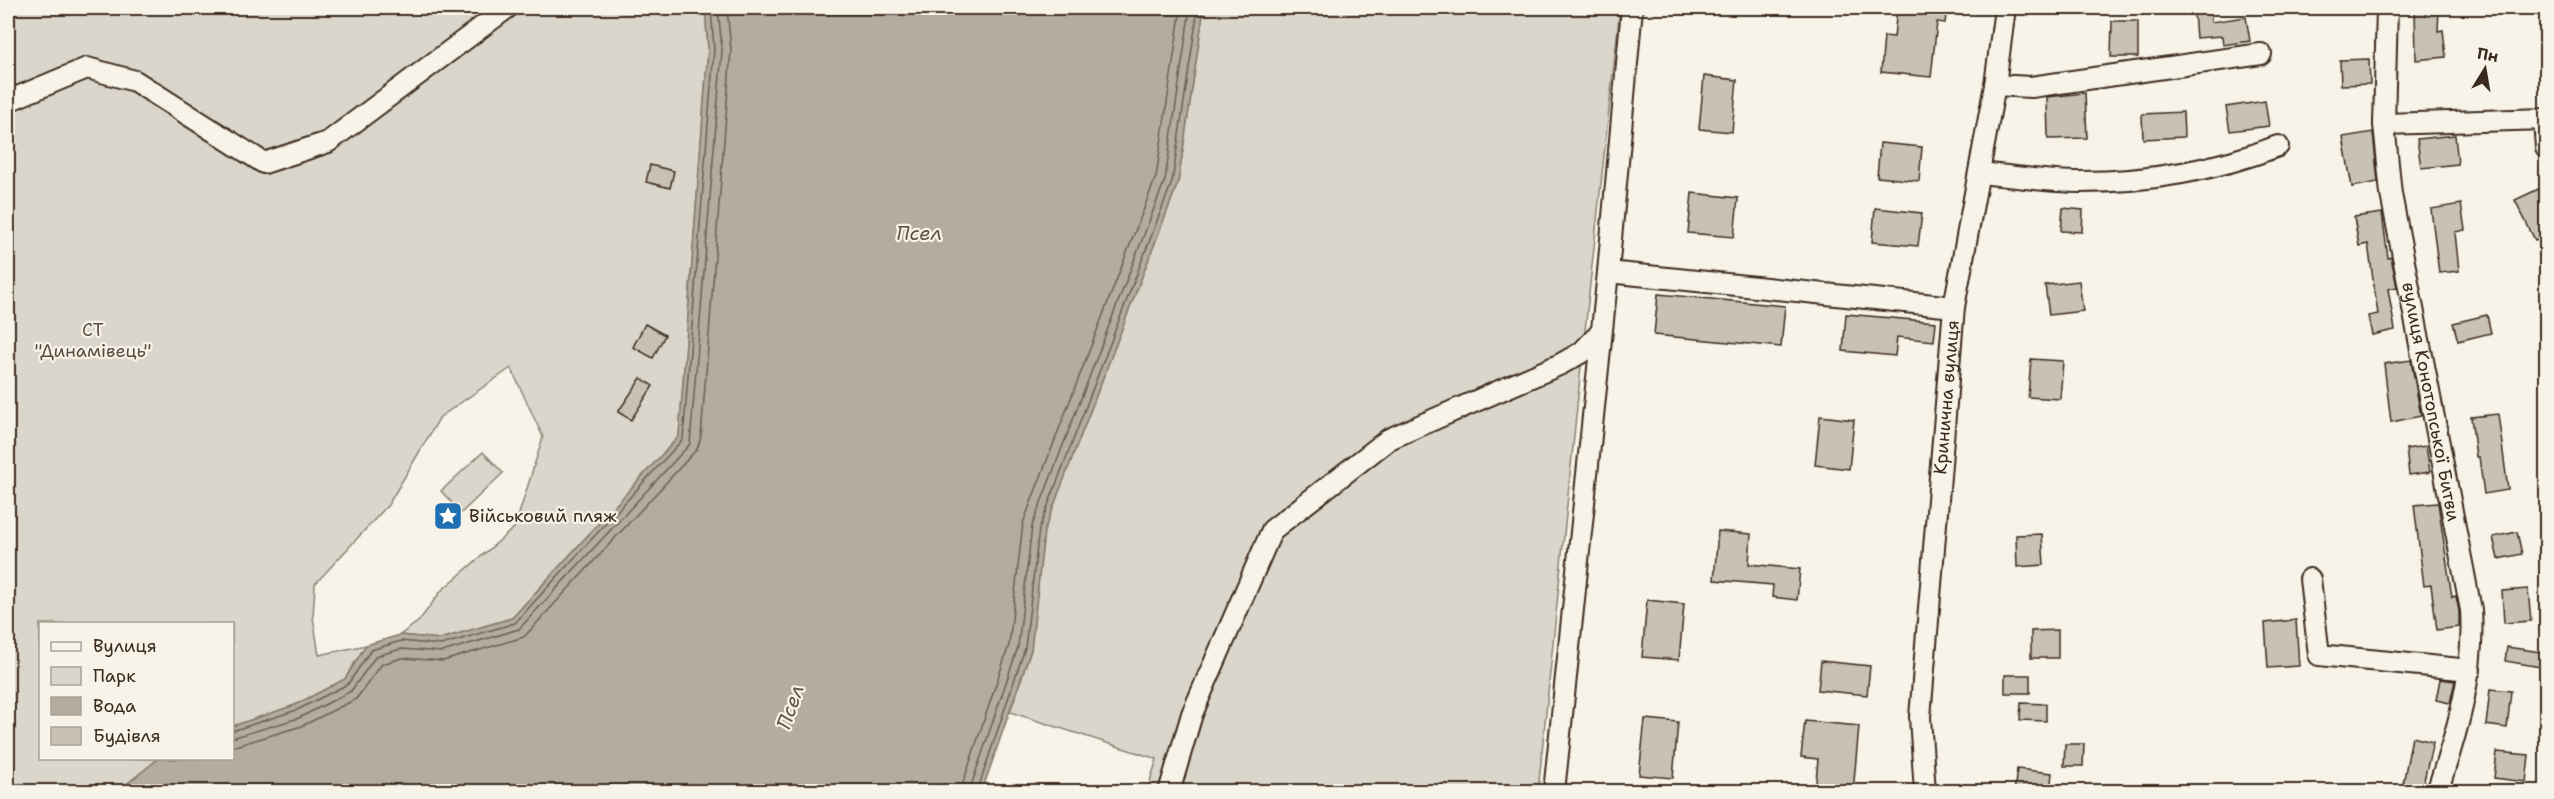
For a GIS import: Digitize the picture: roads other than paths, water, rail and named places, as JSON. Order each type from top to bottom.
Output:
[{"type":"street","points":[[8,101],[87,68],[135,81],[264,163],[328,142],[507,8]]},
{"type":"street","points":[[1554,792],[1608,272],[1632,8]]},
{"type":"street","name":"Кринична вулиця","points":[[1925,792],[1920,717],[1954,307],[1980,173],[2005,8]]},
{"type":"street","name":"вулиця Конотопської Битви","points":[[2387,8],[2384,124],[2391,194],[2471,610],[2473,640],[2470,670],[2453,743],[2437,792]]},
{"type":"street","points":[[1995,85],[2031,87],[2261,54]]},
{"type":"street","points":[[2384,124],[2545,119],[2547,148]]},
{"type":"street","points":[[1980,173],[2079,182],[2157,178],[2251,157],[2278,146]]},
{"type":"street","points":[[1608,272],[1954,307]]},
{"type":"street","points":[[1168,792],[1192,714],[1272,530],[1389,439],[1561,364],[1582,352],[1602,332]]},
{"type":"street","points":[[2310,579],[2319,655],[2470,670]]},
{"type":"water","name":"Псел","points":[[705,8],[1204,8],[1178,183],[1044,531],[1031,650],[982,791],[118,791],[157,760],[234,760],[234,726],[295,705],[345,679],[366,645],[400,635],[440,639],[512,618],[679,436],[708,49]]},
{"type":"place","name":"Військовий пляж","points":[[448,516]]},
{"type":"park label","name":"СТ \"Динамівець\"","points":[[93,340]]}]
